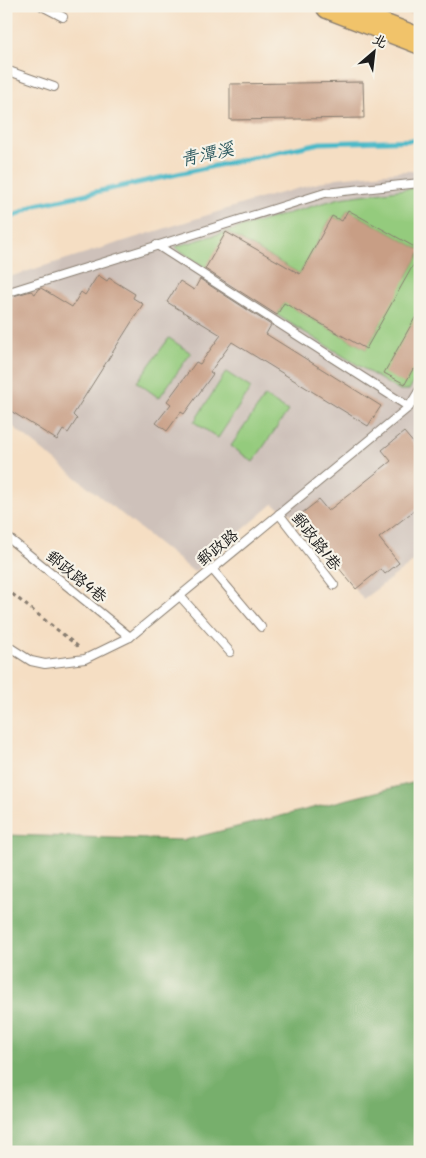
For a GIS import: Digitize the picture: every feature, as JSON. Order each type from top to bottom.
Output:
[{"type":"main road","points":[[329,6],[420,40]]},
{"type":"lane","points":[[42,6],[63,17]]},
{"type":"lane","points":[[6,70],[54,87]]},
{"type":"lane","points":[[6,293],[325,193],[420,183]]},
{"type":"lane","points":[[157,246],[409,407]]},
{"type":"lane","name":"郵政路","points":[[6,645],[30,661],[45,664],[85,659],[130,637],[409,407],[420,389]]},
{"type":"lane","name":"郵政路1巷","points":[[279,514],[334,585]]},
{"type":"lane","name":"郵政路4巷","points":[[6,536],[130,637]]},
{"type":"lane","points":[[212,569],[261,627]]},
{"type":"lane","points":[[180,596],[230,652]]},
{"type":"path","points":[[6,589],[79,647],[85,659]]},
{"type":"shaded area","points":[[386,6],[420,6],[420,18],[405,13]]},
{"type":"shaded area","points":[[420,171],[420,557],[363,599],[297,517],[273,504],[194,572],[6,421],[6,278],[259,199],[337,178]]},
{"type":"green space","points":[[420,188],[420,250],[348,210],[342,221],[332,216],[300,274],[227,232],[206,268],[175,247],[340,198]]},
{"type":"green space","points":[[420,253],[420,371],[409,390],[398,390],[277,315],[285,301],[293,308],[366,349],[381,322],[386,267],[406,278]]},
{"type":"green space","points":[[169,338],[191,353],[159,398],[137,382]]},
{"type":"green space","points":[[226,372],[251,388],[218,438],[194,422]]},
{"type":"green space","points":[[265,396],[288,411],[253,462],[231,446]]},
{"type":"green space","points":[[420,781],[420,1152],[6,1152],[6,835],[185,840]]},
{"type":"building","points":[[363,82],[364,118],[230,120],[230,84]]},
{"type":"building","points":[[348,210],[420,250],[366,349],[284,303],[277,315],[205,269],[226,232],[300,274],[332,216],[342,221]]},
{"type":"building","points":[[98,275],[107,281],[109,278],[135,294],[133,298],[143,304],[73,415],[77,419],[68,433],[63,430],[57,440],[6,408],[6,298],[31,291],[35,294],[41,288],[72,307],[81,292],[85,295]]},
{"type":"building","points":[[200,279],[271,325],[266,334],[381,406],[368,426],[232,342],[210,372],[213,374],[184,414],[181,412],[167,431],[156,423],[171,404],[167,401],[196,362],[200,364],[221,335],[167,302],[180,281],[194,290]]},
{"type":"building","points":[[420,309],[420,362],[415,370],[413,369],[405,384],[384,373]]},
{"type":"building","points":[[404,432],[420,451],[420,506],[379,538],[399,563],[385,574],[381,569],[356,589],[297,517],[319,500],[328,511],[356,489],[391,461],[382,450]]},
{"type":"waterway","name":"青潭溪","points":[[6,220],[36,205],[320,143],[420,140]]}]
